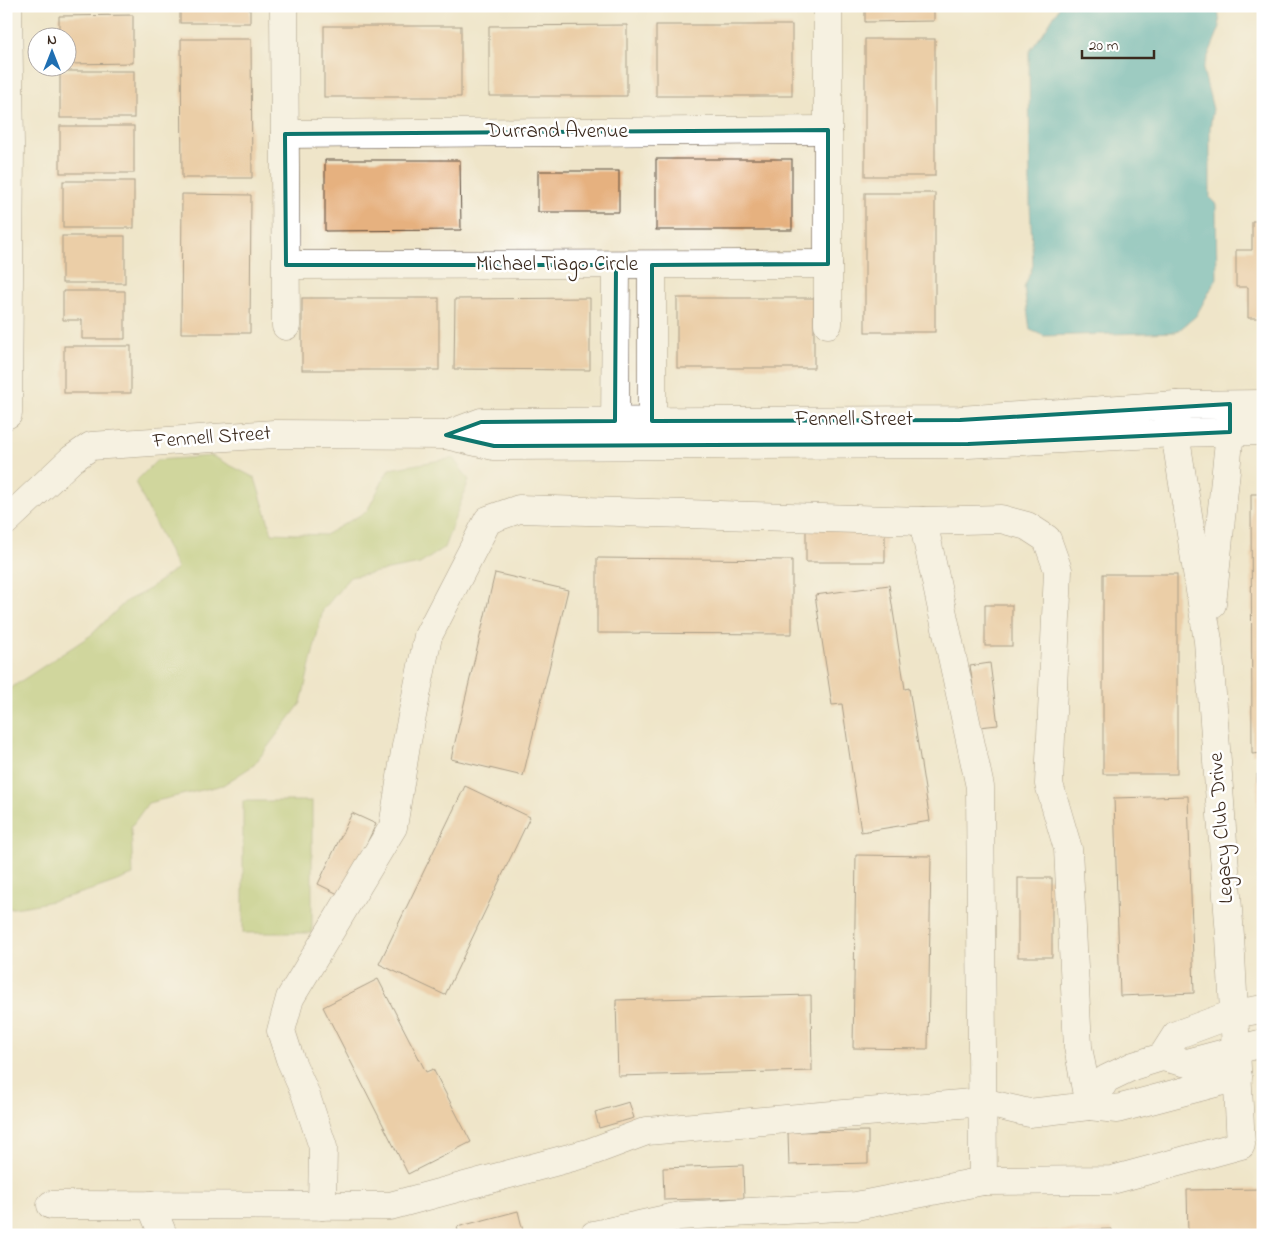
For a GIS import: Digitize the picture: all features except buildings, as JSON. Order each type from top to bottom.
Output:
[{"type":"street","points":[[7,415],[8,6]]},
{"type":"street","points":[[284,6],[286,326]]},
{"type":"street","points":[[828,6],[828,324]]},
{"type":"street","name":"Durrand Avenue","points":[[285,134],[828,130]]},
{"type":"street","points":[[615,433],[616,264]]},
{"type":"street","points":[[652,264],[652,433]]},
{"type":"street","name":"Michael Tiago Circle","points":[[286,265],[828,264]]},
{"type":"street","points":[[616,332],[652,331]]},
{"type":"street","name":"Legacy Club Drive","points":[[1208,641],[1230,432],[1230,404]]},
{"type":"street","name":"Fennell Street","points":[[652,433],[960,420],[1176,405],[1263,404]]},
{"type":"street","name":"Legacy Club Drive","points":[[983,1181],[1112,1180],[1241,1145],[1230,936],[1208,641],[1175,433],[1176,405]]},
{"type":"street","name":"Fennell Street","points":[[6,521],[72,459],[90,446],[274,434],[446,435],[494,446],[615,433],[968,444],[1175,433],[1263,431]]},
{"type":"street","points":[[322,1206],[323,1147],[281,1030],[290,998],[393,827],[406,746],[428,636],[488,520],[519,510],[923,521],[1000,519],[1027,526],[1047,539],[1058,570],[1049,784],[1068,849],[1078,1047],[1090,1106]]},
{"type":"street","points":[[594,1235],[680,1216],[856,1206],[983,1181],[980,787],[923,521]]},
{"type":"street","points":[[1162,1057],[1176,1035],[1233,1014],[1263,1009]]},
{"type":"street","points":[[51,1205],[390,1206],[588,1153],[647,1131],[983,1102],[1029,1113],[1090,1106],[1117,1109],[1174,1094],[1237,1064],[1263,1043]]},
{"type":"street","points":[[1090,1106],[1106,1079],[1133,1066],[1162,1057],[1187,1064],[1237,1064]]},
{"type":"street","points":[[1162,1057],[1174,1094]]},
{"type":"street","points":[[151,1205],[163,1235]]},
{"type":"highlighted area","points":[[828,130],[828,264],[652,265],[652,421],[960,420],[1230,404],[1230,432],[968,444],[494,446],[446,435],[481,422],[615,421],[616,265],[286,265],[285,134]]},
{"type":"green space","points":[[212,456],[255,478],[272,533],[325,535],[367,511],[389,469],[453,458],[469,480],[444,548],[420,564],[350,577],[323,610],[301,703],[254,765],[223,785],[148,803],[131,827],[133,875],[71,896],[39,904],[6,909],[6,692],[91,635],[126,601],[146,591],[177,568],[135,482],[157,460]]},
{"type":"green space","points":[[243,801],[312,801],[312,933],[243,933]]},
{"type":"water","points":[[1060,6],[1218,6],[1220,27],[1203,69],[1213,109],[1210,128],[1210,198],[1216,204],[1217,278],[1196,316],[1177,332],[1044,336],[1030,330],[1024,288],[1033,265],[1030,205],[1029,52]]}]
